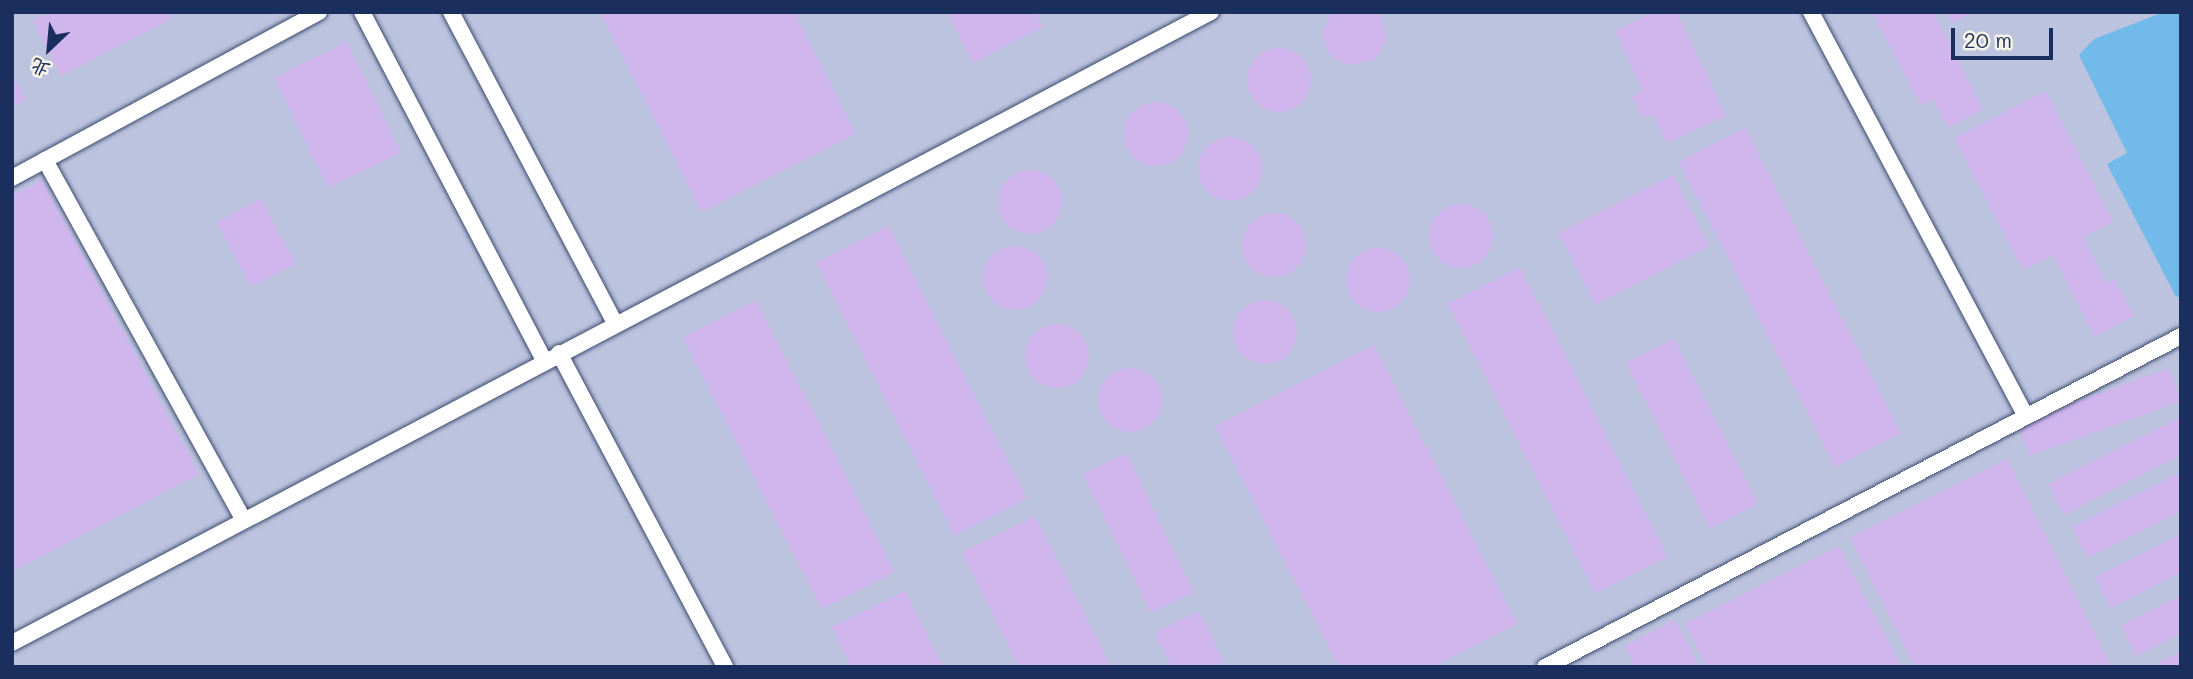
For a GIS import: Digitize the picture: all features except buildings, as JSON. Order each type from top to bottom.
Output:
[{"type":"lane","points":[[12,178],[319,12]]},
{"type":"lane","points":[[362,12],[725,667]]},
{"type":"lane","points":[[451,12],[615,323]]},
{"type":"lane","points":[[12,643],[615,323],[1211,12]]},
{"type":"lane","points":[[1811,12],[2026,416]]},
{"type":"lane","points":[[45,160],[244,520]]},
{"type":"lane","points":[[1545,667],[2026,416],[2179,340]]},
{"type":"lane","points":[[1575,651],[1583,667]]},
{"type":"shaded area","points":[[12,12],[2181,12],[2181,667],[12,667]]},
{"type":"water","points":[[2164,12],[2181,12],[2181,299],[2175,295],[2107,164],[2127,153],[2079,55],[2094,39]]}]
